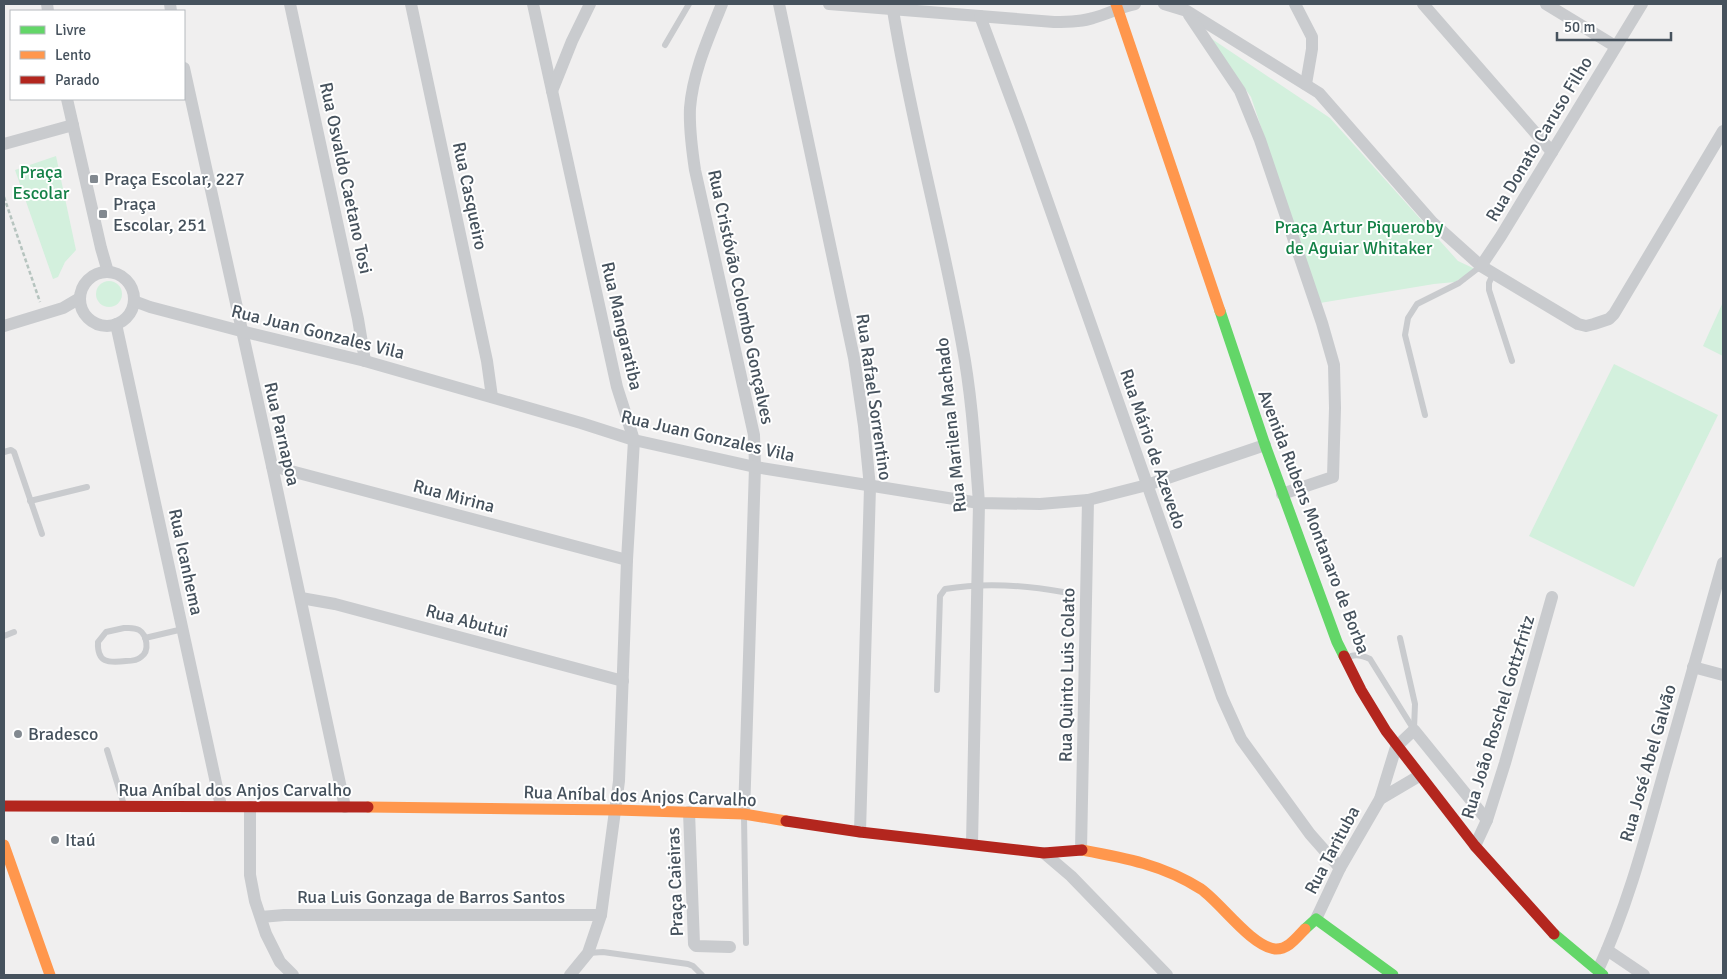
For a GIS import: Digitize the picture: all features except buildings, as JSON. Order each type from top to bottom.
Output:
[{"type":"street","name":"Rua Osvaldo Caetano Tosi","points":[[290,4],[358,319],[365,361]]},
{"type":"street","name":"Rua Casqueiro","points":[[410,4],[487,361],[492,397]]},
{"type":"street","name":"Rua Mangaratiba","points":[[534,4],[617,387],[634,440],[627,560],[619,781],[601,915],[588,953]]},
{"type":"street","points":[[552,91],[572,41],[590,4]]},
{"type":"street","name":"Rua Cristóvão Colombo Gonçalves","points":[[722,4],[696,71],[690,108],[695,170],[754,435],[755,467],[744,814]]},
{"type":"street","name":"Rua Rafael Sorrentino","points":[[779,4],[854,358],[870,487],[860,832]]},
{"type":"street","points":[[829,4],[1054,22],[1075,22],[1094,18],[1115,5],[1135,4]]},
{"type":"street","points":[[1164,4],[1187,11],[1319,93],[1432,222],[1481,266],[1578,324],[1586,326],[1609,319],[1618,308],[1723,131]]},
{"type":"street","points":[[1295,4],[1312,37],[1312,49],[1306,84]]},
{"type":"street","points":[[1423,4],[1552,152]]},
{"type":"street","points":[[1546,4],[1615,46]]},
{"type":"street","name":"Rua Donato Caruso Filho","points":[[1481,266],[1642,4]]},
{"type":"street","name":"Avenida Rubens Montanaro de Borba","points":[[1115,5],[1265,446],[1337,642],[1345,659],[1361,690],[1396,747],[1475,846],[1552,932],[1600,973]]},
{"type":"street","name":"Rua Marilena Machado","points":[[893,10],[907,90],[962,346],[979,503],[972,844]]},
{"type":"street","points":[[1187,11],[1240,91],[1248,110],[1269,164],[1312,290],[1334,365],[1333,477],[1282,494]]},
{"type":"street","name":"Rua Mário de Azevedo","points":[[980,16],[1021,126],[1222,697],[1241,739],[1310,834],[1340,868]]},
{"type":"street","name":"Rua Parnapoa","points":[[185,73],[301,598],[345,808]]},
{"type":"street","points":[[67,100],[108,272]]},
{"type":"street","points":[[4,144],[73,125]]},
{"type":"street","points":[[63,308],[85,315],[99,324],[108,326],[116,324],[122,321],[133,306],[134,293],[128,280],[108,272],[92,276],[82,290],[80,298],[85,315]]},
{"type":"street","points":[[4,326],[63,308],[80,298]]},
{"type":"street","name":"Rua Juan Gonzales Vila","points":[[133,306],[150,307],[365,361],[634,440],[755,467],[979,503],[1040,504],[1088,500],[1147,485],[1265,446]]},
{"type":"street","name":"Rua Icanhema","points":[[116,324],[221,806]]},
{"type":"street","name":"Rua Mirina","points":[[272,466],[627,560]]},
{"type":"street","name":"Rua Quinto Luis Colato","points":[[1081,850],[1088,500]]},
{"type":"street","name":"Rua José Abel Galvão","points":[[1600,973],[1648,830],[1723,562]]},
{"type":"street","name":"Rua João Roschel Gottzfritz","points":[[1475,846],[1487,820],[1552,597]]},
{"type":"street","name":"Rua Abutui","points":[[301,598],[335,604],[623,681]]},
{"type":"street","points":[[1694,667],[1723,675]]},
{"type":"street","points":[[1396,747],[1414,730],[1487,820]]},
{"type":"street","name":"Rua Tarituba","points":[[1316,919],[1340,868],[1380,799],[1396,747]]},
{"type":"street","name":"Rua Tarituba","points":[[1380,799],[1419,776]]},
{"type":"street","name":"Rua Aníbal dos Anjos Carvalho","points":[[4,806],[616,810],[744,814],[860,832],[1044,853],[1081,850],[1125,858],[1152,865],[1182,878],[1202,890],[1256,940],[1275,949],[1284,948],[1316,919]]},
{"type":"street","points":[[250,808],[250,875],[255,901],[266,934],[280,962],[292,975]]},
{"type":"street","name":"Praça Caieiras","points":[[689,812],[694,944],[696,946],[730,947]]},
{"type":"street","points":[[4,845],[50,975]]},
{"type":"street","points":[[1044,853],[1071,876],[1167,975]]},
{"type":"street","name":"Rua Luis Gonzaga de Barros Santos","points":[[261,917],[294,915],[601,915]]},
{"type":"street","points":[[1316,919],[1393,975]]},
{"type":"street","points":[[1607,950],[1644,975]]},
{"type":"street","points":[[575,973],[588,953]]},
{"type":"lane","points":[[664,45],[689,4]]},
{"type":"lane","points":[[1425,415],[1406,335],[1408,318],[1417,304],[1459,283],[1481,266]]},
{"type":"lane","points":[[1493,274],[1489,283],[1489,290],[1512,361]]},
{"type":"lane","points":[[4,452],[10,450],[14,452],[42,534]]},
{"type":"lane","points":[[30,501],[87,487]]},
{"type":"lane","points":[[937,690],[940,596],[945,589],[978,585],[1022,586],[1063,592]]},
{"type":"lane","points":[[133,628],[139,630],[145,638],[147,647],[142,657],[114,663],[106,662],[100,656],[98,642],[106,632],[133,628]]},
{"type":"lane","points":[[145,638],[182,629]]},
{"type":"lane","points":[[4,636],[14,632]]},
{"type":"lane","points":[[1400,638],[1415,704],[1414,730]]},
{"type":"lane","points":[[1345,659],[1351,655],[1360,655],[1370,659],[1414,730]]},
{"type":"lane","points":[[107,750],[125,806]]},
{"type":"lane","points":[[744,814],[746,942]]},
{"type":"lane","points":[[588,953],[604,952],[688,964],[693,966],[702,975]]},
{"type":"path","points":[[4,197],[44,313]]},
{"type":"green space","name":"Praça Artur Piqueroby de Aguiar Whitaker","points":[[1209,37],[1330,118],[1458,261],[1475,269],[1455,282],[1320,303],[1251,97]]},
{"type":"green space","name":"Praça Escolar","points":[[56,156],[76,250],[65,262],[58,277],[53,279],[15,170]]},
{"type":"green space","points":[[109,281],[118,285],[122,294],[118,303],[109,307],[100,303],[96,294],[100,285]]},
{"type":"green space","points":[[1723,302],[1723,356],[1703,346]]},
{"type":"green space","points":[[1614,364],[1718,415],[1634,587],[1529,536]]},
{"type":"traffic: fast","points":[[1220,311],[1265,445],[1337,642],[1344,656]]},
{"type":"traffic: fast","points":[[1305,929],[1316,919],[1393,975]]},
{"type":"traffic: fast","points":[[1554,934],[1603,975]]},
{"type":"traffic: slow","points":[[1116,4],[1220,311]]},
{"type":"traffic: slow","points":[[368,807],[616,810],[744,814],[786,821]]},
{"type":"traffic: slow","points":[[4,845],[50,975]]},
{"type":"traffic: slow","points":[[1082,850],[1114,856],[1158,868],[1187,881],[1209,895],[1246,932],[1266,946],[1280,949],[1292,942],[1305,929]]},
{"type":"traffic: jam","points":[[1344,656],[1361,690],[1386,731],[1475,846],[1554,934]]},
{"type":"traffic: jam","points":[[4,806],[368,807]]},
{"type":"traffic: jam","points":[[786,821],[860,832],[1044,853],[1082,850]]},
{"type":"place","name":"Praça Escolar, 227","points":[[94,179]]},
{"type":"place","name":"Praça Escolar, 251","points":[[103,214]]},
{"type":"place","name":"Bradesco","points":[[18,734]]},
{"type":"place","name":"Itaú","points":[[55,840]]}]
